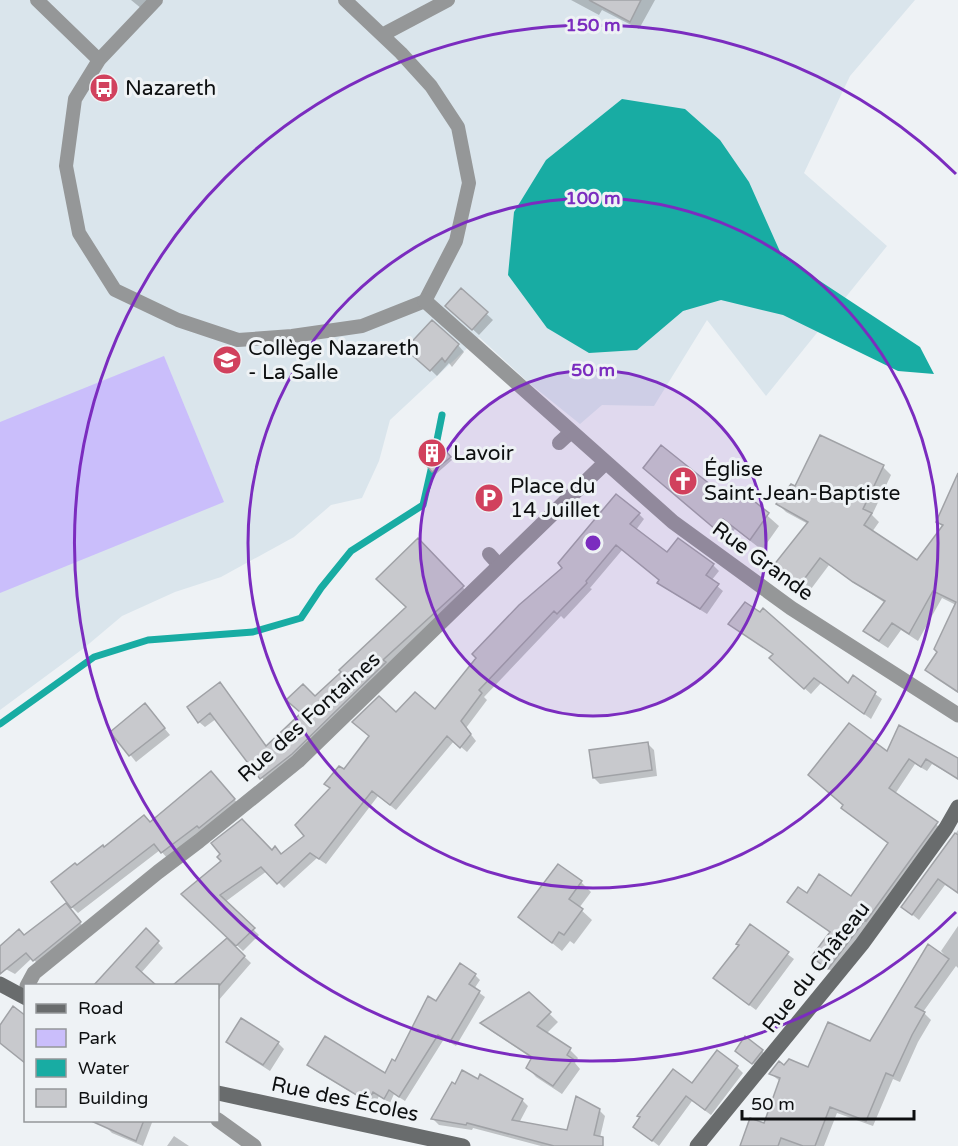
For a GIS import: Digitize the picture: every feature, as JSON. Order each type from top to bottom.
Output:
[{"type":"main road","name":"Rue du Château","points":[[697,1146],[862,944],[946,828],[958,807]]},
{"type":"main road","points":[[0,984],[24,992]]},
{"type":"main road","name":"Rue des Écoles","points":[[219,1094],[463,1146]]},
{"type":"street","name":"Rue Grande","points":[[425,301],[673,522],[790,608],[958,715]]},
{"type":"street","name":"Rue des Fontaines","points":[[29,984],[34,973],[298,761],[396,667],[494,560],[605,463]]},
{"type":"street","points":[[219,1121],[254,1146]]},
{"type":"lane","points":[[37,0],[99,60]]},
{"type":"lane","points":[[156,0],[99,60],[75,99],[66,166],[79,233],[115,290],[178,320],[238,340],[292,336],[362,326],[425,301],[456,241],[469,183],[458,127],[431,86],[345,0]]},
{"type":"lane","points":[[382,35],[448,0]]},
{"type":"lane","points":[[559,443],[572,432]]},
{"type":"shaded area","name":"Collège Nazareth - La Salle","points":[[0,0],[915,0],[850,76],[804,173],[887,246],[766,396],[707,320],[654,406],[602,405],[580,424],[529,383],[479,337],[390,420],[379,461],[362,498],[331,505],[294,537],[221,577],[175,592],[122,616],[84,648],[0,710]]},
{"type":"green space","points":[[164,356],[224,502],[0,593],[0,422]]},
{"type":"water","points":[[622,99],[685,109],[720,140],[749,182],[782,256],[920,347],[934,374],[898,371],[783,315],[721,300],[683,311],[637,350],[589,353],[547,328],[508,275],[514,212],[546,160]]},
{"type":"building","points":[[589,0],[641,0],[630,22]]},
{"type":"building","points":[[461,288],[488,312],[472,330],[445,306]]},
{"type":"building","points":[[432,320],[459,344],[445,362],[442,358],[430,371],[405,349]]},
{"type":"building","points":[[820,435],[884,465],[863,509],[872,513],[864,525],[917,560],[943,525],[936,522],[958,473],[958,692],[925,670],[937,652],[934,649],[956,602],[933,591],[909,634],[892,623],[879,641],[863,631],[885,601],[853,582],[820,558],[796,590],[769,571],[808,522],[776,504],[791,484],[795,486]]},
{"type":"building","points":[[438,442],[451,457],[432,472],[420,457]]},
{"type":"building","name":"Église Saint-Jean-Baptiste","points":[[661,445],[726,497],[729,492],[739,501],[745,494],[769,513],[750,540],[723,519],[715,529],[643,468]]},
{"type":"building","points":[[616,494],[640,513],[630,524],[667,552],[678,538],[714,564],[706,575],[719,584],[700,609],[657,583],[659,580],[616,545],[586,581],[587,583],[557,614],[554,611],[479,690],[482,693],[461,721],[471,734],[460,748],[447,736],[390,805],[372,791],[319,859],[310,853],[277,884],[261,867],[220,895],[255,928],[236,946],[181,894],[221,861],[217,857],[220,854],[211,843],[242,819],[272,850],[275,846],[281,854],[304,836],[295,825],[330,788],[324,784],[339,766],[344,769],[369,736],[352,722],[379,696],[396,712],[415,692],[435,709],[476,658],[472,654],[519,605],[562,568],[558,563]]},
{"type":"building","points":[[418,538],[464,586],[383,660],[386,662],[292,754],[260,779],[210,713],[198,723],[187,707],[220,682],[266,746],[301,713],[286,700],[303,684],[315,696],[341,672],[339,670],[406,607],[376,579]]},
{"type":"building","points":[[745,602],[760,612],[763,608],[848,683],[853,675],[876,692],[864,714],[814,678],[804,689],[769,658],[773,654],[728,624]]},
{"type":"building","points":[[145,703],[165,728],[129,756],[110,732]]},
{"type":"building","points":[[849,723],[887,751],[899,725],[958,758],[958,779],[926,759],[921,767],[909,759],[889,788],[938,822],[828,969],[811,957],[830,932],[787,902],[798,887],[807,893],[819,874],[851,896],[888,843],[841,808],[843,805],[808,775]]},
{"type":"building","points":[[648,742],[652,770],[593,778],[589,750]]},
{"type":"building","points":[[211,771],[235,799],[199,828],[197,826],[161,853],[154,844],[71,908],[51,882],[75,863],[77,865],[103,845],[104,847],[144,815],[150,822]]},
{"type":"building","points":[[955,833],[958,835],[958,893],[938,879],[912,915],[901,907]]},
{"type":"building","points":[[558,864],[582,881],[569,899],[583,909],[564,935],[559,932],[552,943],[518,917]]},
{"type":"building","points":[[66,903],[81,922],[33,961],[26,953],[0,974],[0,946],[19,929],[24,935]]},
{"type":"building","points":[[750,924],[789,952],[749,1005],[713,978],[739,945],[736,944]]},
{"type":"building","points":[[146,928],[159,941],[136,967],[155,984],[95,984]]},
{"type":"building","points":[[227,938],[245,956],[219,986],[219,984],[174,984]]},
{"type":"building","points":[[928,944],[949,959],[915,1007],[925,1012],[893,1076],[886,1073],[866,1121],[830,1107],[815,1146],[803,1146],[781,1138],[778,1146],[740,1146],[750,1118],[764,1123],[780,1078],[769,1074],[779,1061],[784,1065],[789,1059],[808,1067],[828,1022],[870,1041]]},
{"type":"building","points":[[460,963],[476,974],[469,984],[480,991],[450,1042],[438,1035],[399,1097],[389,1090],[384,1099],[373,1092],[368,1102],[307,1065],[325,1036],[385,1073],[392,1059],[395,1061],[428,996],[436,1001]]},
{"type":"building","points":[[529,992],[551,1012],[537,1026],[571,1048],[567,1055],[573,1059],[553,1086],[526,1068],[532,1057],[480,1023]]},
{"type":"building","points":[[13,1006],[24,1014],[24,1062],[0,1043],[0,1025]]},
{"type":"building","points":[[241,1018],[279,1042],[263,1065],[226,1042]]},
{"type":"building","points":[[745,1036],[763,1050],[752,1064],[735,1051]]},
{"type":"building","points":[[717,1050],[738,1066],[705,1110],[686,1096],[652,1141],[633,1127],[640,1117],[637,1116],[673,1069],[692,1083]]},
{"type":"building","points":[[462,1070],[478,1079],[480,1074],[523,1099],[512,1120],[567,1130],[576,1096],[600,1109],[594,1135],[603,1137],[603,1146],[554,1146],[467,1123],[466,1125],[431,1119],[452,1082],[455,1084]]},
{"type":"building","points":[[93,1122],[143,1122],[136,1141]]},
{"type":"waterway","points":[[435,450],[442,415]]},
{"type":"waterway","points":[[0,724],[94,657],[148,640],[253,632],[301,618],[321,588],[351,551],[423,505],[433,461]]},
{"type":"place","name":"Nazareth","points":[[104,88]]},
{"type":"place","name":"Collège Nazareth - La Salle","points":[[227,360]]},
{"type":"place","name":"Lavoir","points":[[432,453]]},
{"type":"place","name":"Église Saint-Jean-Baptiste","points":[[683,481]]},
{"type":"place","name":"Place du 14 Juillet","points":[[489,498]]}]
